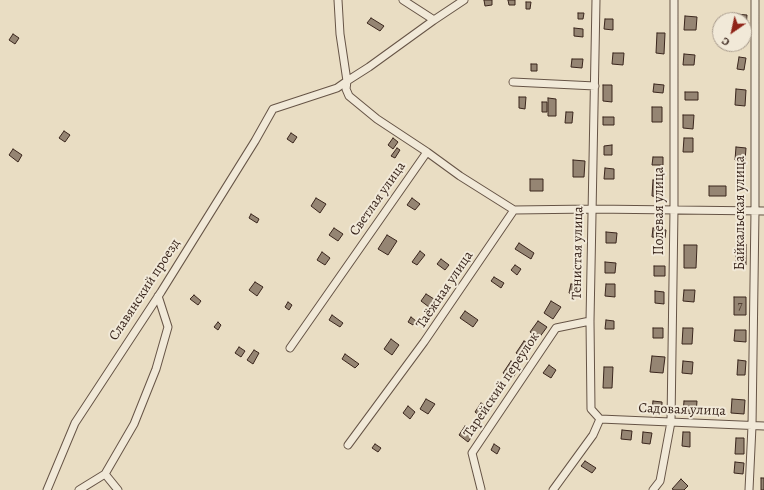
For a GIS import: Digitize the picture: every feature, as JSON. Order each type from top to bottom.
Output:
[{"type":"street","points":[[338,0],[340,34],[347,81],[346,89],[349,96],[377,119],[460,176],[514,210],[592,208],[764,211]]},
{"type":"street","points":[[403,0],[434,20]]},
{"type":"street","points":[[347,81],[369,68],[464,0]]},
{"type":"street","name":"Тенистая улица","points":[[596,0],[590,321],[591,409],[600,419]]},
{"type":"street","name":"Полевая улица","points":[[653,490],[660,481],[671,422],[674,209],[674,0]]},
{"type":"street","name":"Байкальская улица","points":[[749,490],[752,426],[755,211],[755,0]]},
{"type":"street","name":"Славянский проезд","points":[[47,490],[75,423],[158,296],[274,109],[337,88],[347,81]]},
{"type":"street","points":[[513,82],[595,86]]},
{"type":"street","name":"Светлая улица","points":[[290,348],[427,152]]},
{"type":"street","name":"Таёжная улица","points":[[348,445],[424,342],[514,210]]},
{"type":"street","points":[[79,490],[105,474],[134,424],[156,369],[168,327],[158,296]]},
{"type":"street","name":"Тарейский переулок","points":[[481,490],[472,452],[556,328],[590,321]]},
{"type":"street","points":[[552,490],[593,435],[600,419]]},
{"type":"street","name":"Садовая улица","points":[[600,419],[764,426]]},
{"type":"street","points":[[105,474],[118,490]]},
{"type":"building","points":[[484,0],[492,0],[492,5],[485,6]]},
{"type":"building","points":[[508,0],[515,0],[515,5],[509,5]]},
{"type":"building","points":[[526,2],[531,2],[530,9],[526,9]]},
{"type":"building","points":[[578,13],[584,13],[583,19],[578,19]]},
{"type":"building","points":[[685,16],[697,17],[696,30],[684,30]]},
{"type":"building","points":[[371,18],[384,26],[380,31],[367,23]]},
{"type":"building","points":[[605,19],[613,19],[613,30],[604,29]]},
{"type":"building","points":[[574,28],[583,29],[583,37],[574,36]]},
{"type":"building","points":[[657,33],[665,33],[664,54],[656,53]]},
{"type":"building","points":[[13,34],[19,38],[15,44],[9,40]]},
{"type":"building","points":[[613,53],[624,53],[623,65],[612,64]]},
{"type":"building","points":[[684,54],[695,55],[694,65],[683,65]]},
{"type":"building","points":[[739,57],[746,58],[744,70],[737,69]]},
{"type":"building","points":[[572,59],[583,59],[582,68],[571,67]]},
{"type":"building","points":[[531,64],[537,64],[537,71],[531,71]]},
{"type":"building","points":[[654,84],[664,85],[663,93],[653,92]]},
{"type":"building","points":[[603,85],[612,85],[612,102],[603,101]]},
{"type":"building","points":[[736,89],[746,90],[745,106],[735,105]]},
{"type":"building","points":[[685,92],[698,92],[698,100],[685,100]]},
{"type":"building","points":[[519,97],[526,97],[525,109],[519,108]]},
{"type":"building","points":[[548,98],[556,99],[556,116],[548,116]]},
{"type":"building","points":[[542,102],[547,102],[547,112],[542,112]]},
{"type":"building","points":[[652,107],[662,107],[662,122],[652,122]]},
{"type":"building","points":[[566,112],[573,112],[572,123],[565,123]]},
{"type":"building","points":[[683,115],[694,115],[693,129],[683,128]]},
{"type":"building","points":[[603,117],[614,117],[614,125],[603,125]]},
{"type":"building","points":[[64,131],[70,135],[65,142],[59,138]]},
{"type":"building","points":[[291,133],[297,137],[293,143],[287,139]]},
{"type":"building","points":[[393,138],[398,142],[393,149],[388,145]]},
{"type":"building","points":[[684,138],[693,138],[693,152],[683,152]]},
{"type":"building","points":[[612,145],[612,155],[604,155],[604,146]]},
{"type":"building","points":[[736,147],[746,148],[745,161],[735,160]]},
{"type":"building","points":[[397,148],[400,150],[395,158],[391,156]]},
{"type":"building","points":[[13,149],[22,155],[18,162],[9,155]]},
{"type":"building","points":[[653,157],[663,157],[663,165],[652,165]]},
{"type":"building","points":[[573,160],[585,161],[584,177],[573,177]]},
{"type":"building","points":[[605,168],[614,169],[614,179],[604,179]]},
{"type":"building","points":[[530,179],[543,179],[543,191],[530,191]]},
{"type":"building","points":[[653,180],[664,181],[662,197],[652,196]]},
{"type":"building","points":[[709,186],[726,186],[726,196],[709,196]]},
{"type":"building","points":[[316,198],[326,204],[320,213],[311,206]]},
{"type":"building","points":[[412,198],[420,204],[415,210],[407,205]]},
{"type":"building","points":[[251,214],[259,219],[257,223],[249,218]]},
{"type":"building","points":[[577,226],[582,226],[582,237],[576,237]]},
{"type":"building","points":[[334,228],[343,234],[338,241],[329,235]]},
{"type":"building","points":[[653,228],[666,230],[665,238],[652,237]]},
{"type":"building","points":[[606,232],[617,233],[616,243],[606,243]]},
{"type":"building","points":[[387,235],[397,241],[388,255],[378,249]]},
{"type":"building","points":[[519,243],[534,253],[531,259],[515,249]]},
{"type":"building","points":[[736,244],[746,244],[746,265],[736,265]]},
{"type":"building","points":[[684,245],[697,245],[696,268],[684,268]]},
{"type":"building","points":[[420,251],[425,255],[417,265],[412,262]]},
{"type":"building","points":[[322,252],[330,258],[325,265],[317,260]]},
{"type":"building","points":[[441,259],[449,265],[445,270],[437,264]]},
{"type":"building","points":[[575,260],[582,261],[581,271],[574,270]]},
{"type":"building","points":[[605,262],[616,263],[615,273],[605,273]]},
{"type":"building","points":[[515,265],[521,269],[517,275],[511,270]]},
{"type":"building","points":[[654,266],[665,266],[665,276],[654,276]]},
{"type":"building","points":[[494,277],[504,283],[501,288],[491,281]]},
{"type":"building","points":[[255,282],[263,287],[257,296],[249,290]]},
{"type":"building","points":[[571,284],[579,285],[578,295],[569,293]]},
{"type":"building","points":[[606,284],[615,284],[615,297],[605,296]]},
{"type":"building","points":[[684,290],[695,290],[694,302],[683,301]]},
{"type":"building","points":[[655,291],[664,292],[664,304],[655,303]]},
{"type":"building","points":[[426,294],[434,299],[429,307],[421,301]]},
{"type":"building","points":[[194,295],[201,301],[198,305],[190,299]]},
{"type":"building","points":[[734,297],[746,297],[746,315],[734,315]]},
{"type":"building","points":[[551,301],[561,307],[553,319],[544,313]]},
{"type":"building","points":[[288,302],[292,305],[289,310],[285,307]]},
{"type":"building","points":[[465,311],[478,320],[473,327],[460,318]]},
{"type":"building","points":[[332,315],[343,323],[340,327],[329,320]]},
{"type":"building","points":[[411,317],[416,321],[413,325],[408,322]]},
{"type":"building","points":[[606,320],[614,321],[614,329],[605,329]]},
{"type":"building","points":[[538,321],[547,327],[539,338],[530,332]]},
{"type":"building","points":[[218,322],[221,325],[218,330],[214,327]]},
{"type":"building","points":[[653,328],[663,328],[663,338],[653,338]]},
{"type":"building","points":[[683,328],[693,328],[692,344],[682,344]]},
{"type":"building","points":[[735,330],[746,330],[746,342],[734,341]]},
{"type":"building","points":[[391,339],[399,345],[392,355],[384,349]]},
{"type":"building","points":[[524,341],[533,346],[525,358],[516,353]]},
{"type":"building","points":[[239,347],[245,351],[241,357],[235,353]]},
{"type":"building","points":[[254,350],[259,353],[253,364],[247,360]]},
{"type":"building","points":[[345,354],[359,364],[355,368],[342,359]]},
{"type":"building","points":[[652,356],[665,357],[663,373],[650,372]]},
{"type":"building","points":[[738,360],[746,361],[745,375],[737,375]]},
{"type":"building","points":[[511,361],[520,367],[512,379],[503,373]]},
{"type":"building","points":[[683,361],[693,362],[692,374],[682,373]]},
{"type":"building","points":[[549,365],[556,370],[551,378],[543,373]]},
{"type":"building","points":[[604,367],[613,367],[612,388],[603,388]]},
{"type":"building","points":[[426,399],[435,404],[428,414],[420,409]]},
{"type":"building","points":[[732,399],[745,400],[744,414],[731,413]]},
{"type":"building","points":[[653,401],[662,402],[662,411],[652,410]]},
{"type":"building","points":[[684,401],[697,401],[696,414],[683,413]]},
{"type":"building","points":[[481,403],[491,410],[484,419],[475,412]]},
{"type":"building","points":[[408,406],[415,412],[410,419],[403,413]]},
{"type":"building","points":[[465,426],[475,432],[468,442],[459,435]]},
{"type":"building","points":[[622,430],[632,431],[631,440],[621,439]]},
{"type":"building","points":[[643,432],[652,433],[650,444],[642,443]]},
{"type":"building","points":[[683,432],[690,432],[690,447],[682,446]]},
{"type":"building","points":[[736,438],[744,438],[744,454],[735,454]]},
{"type":"building","points":[[375,444],[381,448],[378,452],[372,448]]},
{"type":"building","points":[[494,444],[500,448],[497,454],[491,450]]},
{"type":"building","points":[[585,461],[596,468],[592,473],[581,466]]},
{"type":"building","points":[[735,462],[744,463],[743,474],[734,473]]},
{"type":"building","points":[[761,478],[764,478],[764,490],[761,490]]},
{"type":"building","points":[[681,479],[688,486],[684,490],[672,489]]}]
